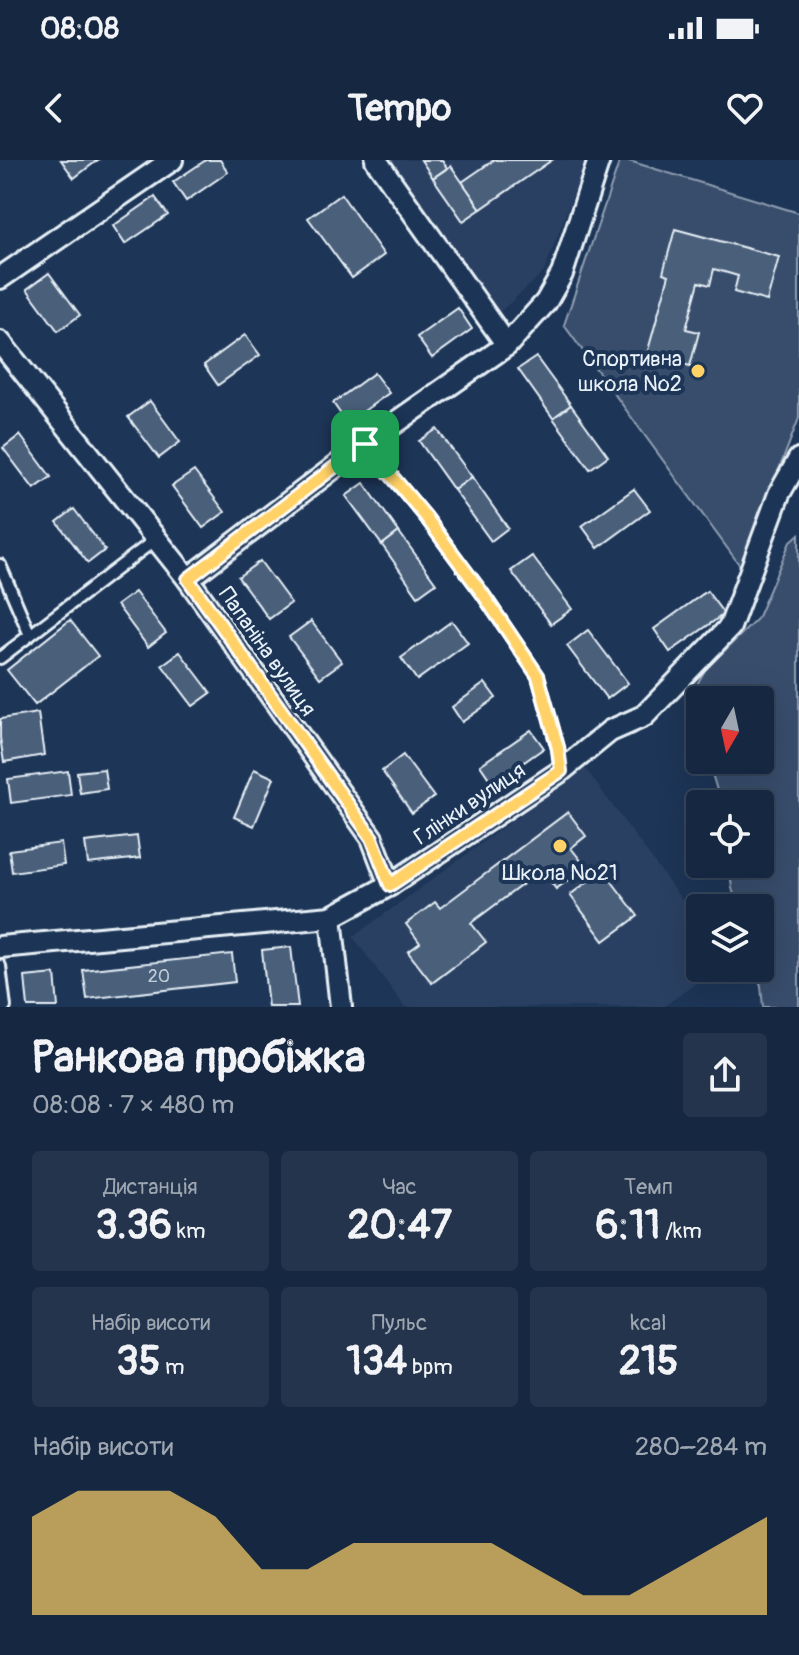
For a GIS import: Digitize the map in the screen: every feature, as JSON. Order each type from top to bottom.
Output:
[{"type":"street","points":[[0,278],[172,160]]},
{"type":"street","points":[[376,160],[507,345]]},
{"type":"street","points":[[188,579],[365,444],[507,345],[546,302],[562,274],[599,160]]},
{"type":"street","name":"Папаніна вулиця","points":[[0,342],[188,579],[372,838],[390,885]]},
{"type":"street","name":"Глінки вулиця","points":[[0,947],[331,917],[390,885],[561,771],[610,731],[644,716],[730,627],[779,494],[799,459]]},
{"type":"street","points":[[331,917],[341,1007]]},
{"type":"lane","points":[[365,444],[434,529],[538,676],[558,748],[561,771]]},
{"type":"lane","points":[[0,658],[156,539]]},
{"type":"lane","points":[[0,565],[30,635]]},
{"type":"lane","points":[[0,966],[5,1007]]},
{"type":"shaded area","points":[[391,160],[586,160],[544,272],[500,312]]},
{"type":"shaded area","name":"Спортивна школа №2","points":[[620,160],[799,213],[799,418],[741,567],[564,325]]},
{"type":"shaded area","points":[[799,534],[799,1007],[763,1007],[760,982],[774,982],[774,894],[734,894],[731,878],[774,878],[774,790],[717,790],[712,774],[774,774],[774,686],[696,686],[705,670],[757,619],[790,542]]},
{"type":"shaded area","name":"Школа №21","points":[[585,768],[686,906],[686,982],[698,982],[663,1007],[405,1007],[353,937]]},
{"type":"building","points":[[61,160],[98,160],[74,178]]},
{"type":"building","points":[[206,160],[220,160],[228,172],[186,201],[173,182]]},
{"type":"building","points":[[421,160],[442,160],[447,168],[433,178]]},
{"type":"building","points":[[494,160],[552,160],[481,209],[462,182]]},
{"type":"building","points":[[451,166],[481,209],[463,221],[433,178]]},
{"type":"building","points":[[341,194],[384,255],[352,278],[308,218]]},
{"type":"building","points":[[155,197],[168,215],[125,244],[113,226]]},
{"type":"building","points":[[675,229],[779,257],[767,301],[734,292],[738,276],[714,269],[710,285],[699,282],[686,329],[699,332],[690,366],[647,354],[669,275],[663,273]]},
{"type":"building","points":[[49,273],[80,315],[58,331],[27,289]]},
{"type":"building","points":[[458,308],[472,329],[432,358],[417,337]]},
{"type":"building","points":[[245,335],[260,355],[218,385],[204,365]]},
{"type":"building","points":[[536,357],[571,405],[553,418],[518,369]]},
{"type":"building","points":[[374,373],[389,393],[347,423],[333,403]]},
{"type":"building","points":[[150,401],[180,442],[159,458],[128,417]]},
{"type":"building","points":[[571,405],[608,456],[590,469],[553,418]]},
{"type":"building","points":[[437,429],[472,477],[454,490],[419,441]]},
{"type":"building","points":[[20,435],[51,477],[34,489],[3,448]]},
{"type":"building","points":[[194,471],[225,512],[203,528],[172,486]]},
{"type":"building","points":[[472,477],[508,528],[491,541],[454,490]]},
{"type":"building","points":[[364,483],[399,532],[382,545],[346,496]]},
{"type":"building","points":[[634,489],[650,510],[598,548],[582,526]]},
{"type":"building","points":[[74,509],[105,550],[88,563],[57,522]]},
{"type":"building","points":[[399,532],[436,583],[418,596],[382,545]]},
{"type":"building","points":[[532,556],[572,609],[551,624],[511,571]]},
{"type":"building","points":[[260,561],[291,603],[269,619],[238,577]]},
{"type":"building","points":[[707,591],[724,614],[670,652],[654,629]]},
{"type":"building","points":[[135,592],[166,633],[148,647],[117,605]]},
{"type":"building","points":[[70,620],[98,656],[35,705],[7,670]]},
{"type":"building","points":[[311,621],[342,662],[320,678],[289,637]]},
{"type":"building","points":[[452,621],[468,643],[417,680],[401,658]]},
{"type":"building","points":[[588,630],[628,683],[607,699],[567,646]]},
{"type":"building","points":[[180,652],[211,693],[193,706],[162,665]]},
{"type":"building","points":[[485,683],[496,698],[462,722],[452,707]]},
{"type":"building","points":[[38,713],[44,755],[4,762],[0,719]]},
{"type":"building","points":[[531,730],[544,748],[493,784],[480,765]]},
{"type":"building","points":[[403,755],[434,797],[412,813],[382,771]]},
{"type":"building","points":[[104,769],[107,789],[80,793],[77,772]]},
{"type":"building","points":[[254,769],[274,778],[254,826],[234,817]]},
{"type":"building","points":[[68,771],[71,795],[11,803],[8,779]]},
{"type":"building","points":[[568,812],[586,836],[571,848],[586,867],[556,889],[542,870],[471,923],[486,942],[432,983],[408,952],[420,943],[406,924],[435,902],[440,908]]},
{"type":"building","points":[[137,836],[140,858],[88,864],[85,842]]},
{"type":"building","points":[[61,843],[64,865],[12,872],[9,850]]},
{"type":"building","points":[[603,870],[638,916],[604,941],[570,895]]},
{"type":"building","points":[[291,947],[298,1007],[268,1007],[262,950]]},
{"type":"building","points":[[232,954],[235,982],[87,999],[83,970]]},
{"type":"building","points":[[55,974],[58,1007],[28,1007],[25,977]]},
{"type":"place","name":"Спортивна школа №2","points":[[698,371]]},
{"type":"place","name":"Школа №21","points":[[560,846]]},
{"type":"route","points":[[365,444],[425,516],[538,676],[558,748],[561,771],[390,885],[372,838],[188,579],[365,444]]}]
